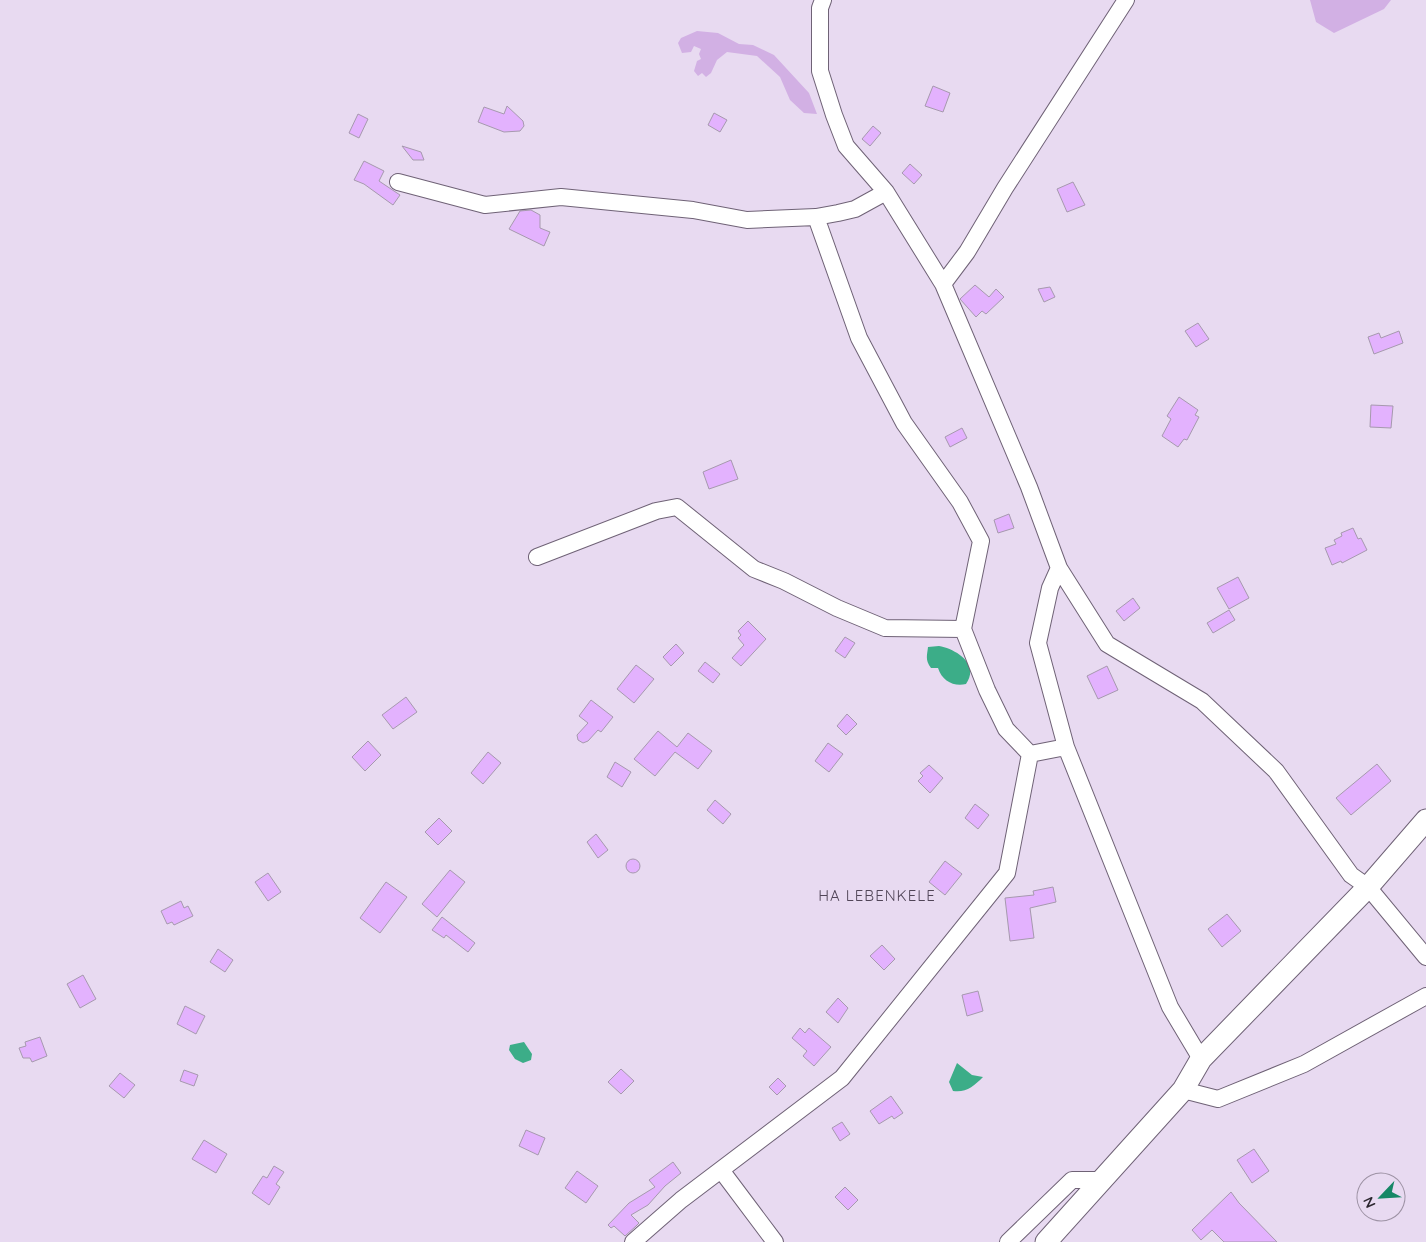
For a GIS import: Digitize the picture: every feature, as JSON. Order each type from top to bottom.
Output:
[{"type":"main road","points":[[1046,1242],[1183,1090],[1201,1059],[1368,887],[1426,820]]},
{"type":"street","points":[[823,0],[820,8],[820,71],[846,146],[886,192],[943,284],[1029,487],[1059,568],[1107,644],[1202,701],[1276,771],[1351,875],[1368,887],[1426,957]]},
{"type":"street","points":[[943,284],[966,252],[1004,188],[1126,0]]},
{"type":"street","points":[[398,182],[485,205],[561,197],[693,210],[747,220],[816,217],[856,209],[886,192]]},
{"type":"street","points":[[816,217],[859,338],[904,423],[960,502],[981,541],[964,629],[987,690],[1006,730],[1030,754]]},
{"type":"street","points":[[537,557],[656,511],[677,506],[754,569],[784,581],[837,608],[886,628],[964,629]]},
{"type":"street","points":[[1059,568],[1050,588],[1038,643],[1066,747],[1170,1007],[1201,1059]]},
{"type":"street","points":[[1030,754],[1066,747]]},
{"type":"street","points":[[634,1242],[681,1200],[842,1078],[1007,873],[1030,754]]},
{"type":"street","points":[[1183,1090],[1218,1100],[1304,1064],[1426,996]]},
{"type":"street","points":[[721,1170],[775,1242]]},
{"type":"street","points":[[1008,1242],[1072,1180],[1100,1180]]},
{"type":"shaded area","points":[[1310,0],[1391,0],[1384,9],[1334,33],[1316,22]]},
{"type":"shaded area","points":[[697,31],[718,33],[739,44],[753,45],[774,55],[809,93],[817,114],[804,113],[790,100],[780,77],[757,56],[727,52],[717,60],[711,73],[706,77],[702,73],[698,76],[694,71],[697,61],[701,59],[699,54],[701,49],[694,46],[691,52],[682,53],[678,43],[681,38]]},
{"type":"shaded area","points":[[939,646],[959,654],[968,664],[970,677],[966,684],[953,684],[945,680],[938,668],[931,668],[927,660],[928,647]]},
{"type":"shaded area","points":[[524,1042],[532,1054],[531,1060],[523,1063],[515,1059],[509,1050],[510,1045]]},
{"type":"shaded area","points":[[957,1063],[972,1075],[983,1077],[969,1088],[962,1091],[953,1091],[949,1082]]},
{"type":"building","points":[[933,86],[950,93],[943,112],[925,106]]},
{"type":"building","points":[[507,106],[523,121],[524,126],[520,131],[504,132],[478,122],[484,107],[504,114]]},
{"type":"building","points":[[714,113],[727,120],[720,132],[708,125]]},
{"type":"building","points":[[358,114],[368,119],[359,138],[349,133]]},
{"type":"building","points":[[873,126],[881,133],[870,146],[862,139]]},
{"type":"building","points":[[402,146],[421,152],[424,160],[413,160]]},
{"type":"building","points":[[364,161],[384,171],[379,181],[400,195],[393,205],[364,184],[354,180]]},
{"type":"building","points":[[910,164],[922,175],[914,184],[902,173]]},
{"type":"building","points":[[1073,182],[1085,205],[1067,212],[1057,189]]},
{"type":"building","points":[[531,210],[540,215],[540,228],[550,232],[544,246],[509,229],[520,211]]},
{"type":"building","points":[[975,285],[989,297],[996,289],[1004,297],[986,314],[982,311],[976,317],[960,299]]},
{"type":"building","points":[[1050,287],[1055,297],[1044,302],[1038,289]]},
{"type":"building","points":[[1198,323],[1209,339],[1196,347],[1185,331]]},
{"type":"building","points":[[1399,331],[1403,343],[1374,354],[1368,337],[1379,333],[1381,338]]},
{"type":"building","points":[[1179,397],[1198,410],[1195,415],[1199,417],[1187,440],[1184,439],[1178,447],[1162,436],[1171,419],[1167,416]]},
{"type":"building","points":[[1371,405],[1393,406],[1391,428],[1370,427]]},
{"type":"building","points":[[962,428],[967,438],[950,447],[945,437]]},
{"type":"building","points":[[731,460],[738,479],[709,489],[703,472]]},
{"type":"building","points":[[1009,514],[1014,528],[998,533],[994,520]]},
{"type":"building","points":[[1353,528],[1358,539],[1361,538],[1367,550],[1342,563],[1341,561],[1332,565],[1325,548],[1336,544],[1334,540],[1342,536],[1341,533]]},
{"type":"building","points":[[1238,577],[1249,598],[1229,609],[1217,588]]},
{"type":"building","points":[[1133,598],[1140,608],[1124,621],[1116,611]]},
{"type":"building","points":[[1229,610],[1235,620],[1213,633],[1207,623]]},
{"type":"building","points":[[748,621],[766,639],[741,666],[732,658],[744,645],[738,638],[741,635],[738,631]]},
{"type":"building","points":[[845,637],[855,643],[845,658],[835,651]]},
{"type":"building","points":[[676,644],[684,653],[671,666],[663,657]]},
{"type":"building","points":[[705,662],[720,674],[713,683],[698,671]]},
{"type":"building","points":[[636,665],[654,679],[634,703],[617,689]]},
{"type":"building","points":[[1107,666],[1118,690],[1098,699],[1087,676]]},
{"type":"building","points":[[406,697],[417,712],[393,729],[382,715]]},
{"type":"building","points":[[591,700],[613,717],[601,732],[598,730],[588,741],[583,743],[578,740],[577,735],[588,723],[579,716]]},
{"type":"building","points":[[847,714],[857,724],[846,735],[837,726]]},
{"type":"building","points":[[658,731],[677,747],[688,733],[712,751],[698,769],[675,752],[655,776],[634,759]]},
{"type":"building","points":[[368,741],[381,755],[365,771],[352,757]]},
{"type":"building","points":[[828,743],[843,754],[829,772],[815,761]]},
{"type":"building","points":[[488,752],[501,763],[483,784],[471,773]]},
{"type":"building","points":[[615,762],[631,772],[622,787],[607,777]]},
{"type":"building","points":[[1377,764],[1391,781],[1351,815],[1336,798]]},
{"type":"building","points":[[929,765],[943,778],[930,793],[918,781],[923,776],[920,773]]},
{"type":"building","points":[[715,800],[731,814],[723,824],[707,810]]},
{"type":"building","points":[[975,804],[989,815],[978,829],[965,818]]},
{"type":"building","points":[[439,818],[452,831],[438,845],[425,832]]},
{"type":"building","points":[[596,834],[608,850],[598,858],[587,842]]},
{"type":"building","points":[[630,859],[636,859],[640,866],[636,873],[630,873],[626,869],[626,863]]},
{"type":"building","points":[[945,861],[962,874],[945,895],[929,882]]},
{"type":"building","points":[[450,870],[465,882],[437,917],[422,904]]},
{"type":"building","points":[[268,873],[281,892],[268,901],[255,882]]},
{"type":"building","points":[[386,882],[407,897],[380,933],[360,918]]},
{"type":"building","points":[[1053,887],[1056,902],[1030,908],[1034,938],[1010,941],[1005,898],[1034,895],[1033,891]]},
{"type":"building","points":[[181,901],[184,908],[188,906],[193,916],[174,925],[172,922],[167,924],[161,911]]},
{"type":"building","points":[[1227,914],[1241,931],[1222,947],[1208,929]]},
{"type":"building","points":[[442,917],[475,943],[468,952],[446,935],[444,938],[432,930]]},
{"type":"building","points":[[882,945],[895,959],[884,970],[870,956]]},
{"type":"building","points":[[218,949],[233,960],[225,972],[210,962]]},
{"type":"building","points":[[83,975],[96,999],[80,1008],[67,984]]},
{"type":"building","points":[[978,991],[983,1011],[967,1016],[962,995]]},
{"type":"building","points":[[838,998],[848,1008],[838,1023],[826,1012]]},
{"type":"building","points":[[185,1006],[205,1016],[196,1034],[177,1024]]},
{"type":"building","points":[[800,1028],[805,1033],[809,1028],[831,1047],[814,1066],[803,1056],[807,1051],[792,1038]]},
{"type":"building","points":[[40,1037],[47,1056],[32,1062],[30,1058],[23,1058],[19,1048],[26,1046],[25,1042]]},
{"type":"building","points":[[621,1069],[634,1081],[621,1094],[608,1082]]},
{"type":"building","points":[[184,1070],[198,1075],[194,1086],[180,1081]]},
{"type":"building","points":[[120,1073],[135,1085],[124,1098],[109,1086]]},
{"type":"building","points":[[778,1078],[786,1086],[777,1095],[769,1087]]},
{"type":"building","points":[[891,1096],[903,1113],[894,1119],[892,1116],[879,1124],[870,1111]]},
{"type":"building","points":[[842,1122],[850,1134],[840,1141],[832,1128]]},
{"type":"building","points":[[526,1130],[545,1138],[538,1155],[519,1146]]},
{"type":"building","points":[[204,1140],[227,1154],[216,1173],[192,1159]]},
{"type":"building","points":[[1254,1149],[1269,1171],[1252,1183],[1237,1160]]},
{"type":"building","points":[[673,1162],[681,1173],[665,1186],[648,1205],[631,1215],[639,1223],[625,1236],[614,1226],[611,1228],[608,1225],[629,1203],[655,1187],[649,1180]]},
{"type":"building","points":[[274,1166],[284,1172],[276,1184],[280,1187],[269,1205],[252,1193],[263,1176],[267,1178]]},
{"type":"building","points":[[577,1171],[598,1186],[586,1203],[565,1188]]},
{"type":"building","points":[[845,1187],[858,1200],[848,1210],[835,1197]]},
{"type":"building","points":[[1231,1192],[1239,1203],[1277,1242],[1224,1242],[1212,1230],[1201,1240],[1192,1230]]},
{"type":"district","name":"HA LEBENKELE","points":[[877,896]]}]
